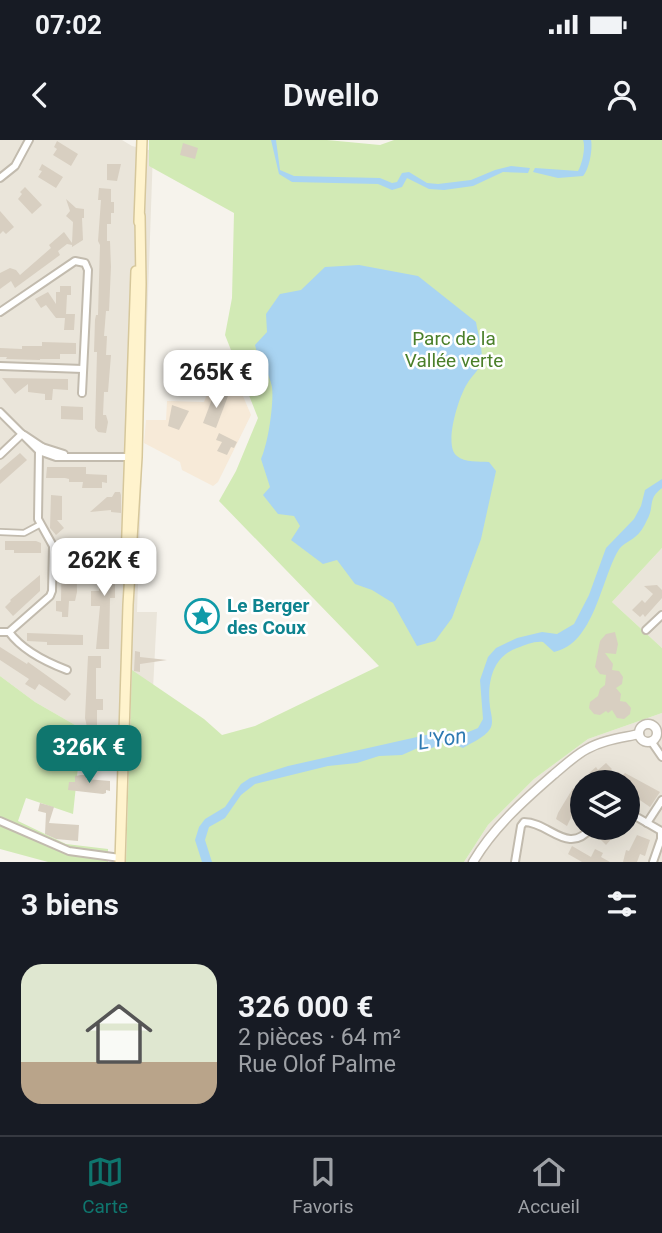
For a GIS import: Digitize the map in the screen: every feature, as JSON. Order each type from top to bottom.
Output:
[{"type":"main road","points":[[120,860],[128,605],[126,573],[133,457],[142,140]]},
{"type":"street","points":[[0,178],[15,166],[29,140]]},
{"type":"street","points":[[0,312],[75,261],[85,262],[88,270],[82,393]]},
{"type":"street","points":[[0,366],[83,369]]},
{"type":"street","points":[[0,412],[28,442],[56,457],[133,457]]},
{"type":"street","points":[[0,455],[22,434]]},
{"type":"street","points":[[0,632],[9,632],[50,596],[52,591],[53,545],[39,525],[41,449]]},
{"type":"street","points":[[0,532],[24,533],[39,525]]},
{"type":"street","points":[[646,630],[662,615]]},
{"type":"street","points":[[9,632],[15,640],[49,663],[67,670]]},
{"type":"street","points":[[645,723],[660,731],[651,741],[643,741],[639,734],[645,723]]},
{"type":"street","points":[[473,862],[495,831],[568,762],[602,743],[639,734]]},
{"type":"street","points":[[651,741],[662,757]]},
{"type":"street","points":[[647,823],[662,800]]},
{"type":"street","points":[[640,819],[661,831],[653,862]]},
{"type":"street","points":[[0,821],[69,850],[120,860]]},
{"type":"street","points":[[515,862],[524,822],[570,838]]},
{"type":"shaded area","points":[[0,140],[122,140],[132,146],[153,151],[137,612],[157,612],[152,708],[104,733],[82,729],[35,702],[0,676]]},
{"type":"shaded area","points":[[211,384],[243,396],[251,415],[218,482],[213,486],[182,470],[180,462],[144,443],[146,420],[166,420],[167,401],[204,402]]},
{"type":"shaded area","points":[[662,548],[662,648],[612,602]]},
{"type":"shaded area","points":[[662,713],[662,862],[464,862],[488,825],[534,779],[588,739]]},
{"type":"green space","name":"Parc de la Vallée verte","points":[[149,140],[327,140],[380,145],[394,140],[662,140],[662,548],[612,602],[662,648],[662,713],[588,739],[534,779],[488,825],[464,862],[126,862],[132,670],[204,719],[222,735],[255,726],[379,666],[219,501],[236,471],[258,418],[225,335],[232,298],[234,213],[149,166]]},
{"type":"green space","points":[[0,676],[35,702],[82,729],[104,733],[100,762],[78,767],[73,814],[26,798],[18,821],[66,844],[108,849],[108,862],[48,862],[0,849]]},
{"type":"water","points":[[271,140],[276,140],[280,170],[294,176],[380,178],[392,183],[397,182],[402,173],[409,172],[427,183],[438,184],[471,180],[511,166],[530,168],[528,173],[503,172],[473,186],[444,190],[429,189],[407,178],[402,187],[392,190],[378,184],[292,182],[279,174]]},
{"type":"water","points":[[583,140],[591,140],[591,154],[583,176],[558,178],[533,172],[535,168],[578,171],[583,156]]},
{"type":"water","points":[[359,265],[418,276],[476,322],[481,344],[480,366],[464,390],[454,421],[453,451],[468,461],[489,462],[496,471],[481,539],[452,618],[435,641],[417,646],[393,603],[372,590],[355,584],[337,560],[323,564],[291,540],[300,526],[294,516],[278,514],[263,495],[270,487],[261,459],[270,424],[272,387],[255,345],[267,332],[266,314],[280,294],[301,290],[325,267]]},
{"type":"water","name":"L'Yon","points":[[662,479],[662,488],[654,496],[645,525],[618,551],[595,609],[578,637],[568,647],[554,652],[543,642],[517,648],[497,664],[489,689],[492,724],[485,735],[463,748],[446,741],[432,748],[420,747],[402,755],[379,756],[357,763],[328,766],[255,784],[241,795],[225,818],[209,827],[205,840],[212,862],[202,862],[195,840],[199,827],[205,819],[225,807],[241,784],[250,778],[288,766],[417,737],[445,731],[466,733],[478,728],[483,719],[480,680],[488,657],[496,648],[517,638],[542,632],[557,634],[574,624],[589,595],[606,548],[634,519],[645,490]]},
{"type":"building","points":[[57,141],[78,154],[71,166],[53,155],[57,149],[54,147]]},
{"type":"building","points":[[183,143],[198,148],[195,159],[180,155]]},
{"type":"building","points":[[42,164],[63,177],[56,188],[38,177]]},
{"type":"building","points":[[107,164],[121,164],[117,181],[107,180]]},
{"type":"building","points":[[25,187],[42,205],[32,214],[18,199]]},
{"type":"building","points":[[99,188],[111,189],[111,202],[114,202],[111,224],[107,224],[111,267],[109,311],[106,311],[104,336],[107,336],[106,355],[111,355],[108,392],[104,392],[103,415],[106,415],[108,422],[106,433],[98,432],[95,428],[97,352],[94,352],[95,320],[98,315]]},
{"type":"building","points":[[66,199],[76,208],[84,209],[83,240],[72,247],[67,244],[58,251],[60,255],[15,288],[11,281],[0,289],[0,273],[10,268],[20,275],[51,248],[49,245],[64,232],[72,243],[73,222],[66,216],[70,211]]},
{"type":"building","points":[[0,211],[14,227],[6,234],[3,231],[0,234]]},
{"type":"building","points":[[60,286],[71,286],[71,295],[67,295],[66,314],[75,314],[74,330],[64,330],[65,318],[56,318],[46,305],[41,308],[35,299],[48,292],[56,304],[56,292],[60,292]]},
{"type":"building","points":[[42,342],[76,343],[76,354],[60,354],[60,359],[40,360],[0,357],[0,348],[22,349],[22,346],[42,346]]},
{"type":"building","points":[[2,378],[68,379],[68,390],[53,389],[52,400],[45,400],[45,394],[28,392],[28,384],[15,394]]},
{"type":"building","points":[[215,391],[228,396],[216,428],[203,423]]},
{"type":"building","points":[[172,405],[189,411],[179,430],[168,426]]},
{"type":"building","points":[[61,406],[83,407],[83,420],[61,419]]},
{"type":"building","points":[[219,433],[237,442],[227,455],[217,451],[222,442],[216,440]]},
{"type":"building","points":[[20,453],[27,460],[0,484],[0,470]]},
{"type":"building","points":[[47,467],[86,467],[86,474],[107,475],[107,483],[102,482],[102,488],[82,488],[83,482],[46,478]]},
{"type":"building","points":[[115,492],[120,492],[121,495],[121,513],[111,510],[90,512],[107,497],[112,497]]},
{"type":"building","points":[[51,495],[62,496],[62,520],[57,520],[64,528],[56,535],[50,528]]},
{"type":"building","points":[[62,539],[76,539],[77,592],[75,601],[69,601],[68,617],[62,617],[62,612],[56,611],[56,601],[61,601]]},
{"type":"building","points":[[5,541],[36,541],[41,543],[41,553],[14,553],[14,550],[5,550]]},
{"type":"building","points":[[100,548],[110,548],[111,573],[115,573],[115,598],[110,598],[109,649],[96,649],[100,606],[91,606],[91,591],[99,591]]},
{"type":"building","points":[[40,575],[40,591],[13,616],[5,607]]},
{"type":"building","points":[[657,585],[662,590],[662,598],[645,617],[643,614],[640,617],[632,610],[642,600],[645,603],[653,594],[644,586]]},
{"type":"building","points":[[615,632],[618,644],[616,654],[605,653],[613,664],[612,670],[619,671],[623,677],[622,684],[616,688],[621,694],[620,701],[626,702],[631,708],[630,714],[624,719],[617,718],[612,710],[600,715],[594,714],[589,708],[590,702],[605,685],[606,675],[600,674],[595,667],[600,641],[606,634]]},
{"type":"building","points":[[27,633],[83,635],[83,645],[47,645],[47,642],[27,641]]},
{"type":"building","points":[[0,647],[27,664],[28,662],[71,694],[65,701],[39,684],[35,690],[25,684],[29,679],[0,660]]},
{"type":"building","points":[[135,651],[140,652],[140,657],[167,660],[140,664],[140,672],[134,671]]},
{"type":"building","points":[[88,656],[101,656],[101,668],[96,668],[96,699],[103,699],[103,710],[97,710],[97,727],[87,727],[85,718]]},
{"type":"building","points":[[606,763],[612,769],[611,770],[598,770]]},
{"type":"building","points":[[86,775],[86,779],[110,781],[110,791],[106,790],[103,794],[68,790],[69,782],[75,782],[75,776]]},
{"type":"building","points":[[640,781],[660,792],[650,807],[640,800]]},
{"type":"building","points":[[570,793],[570,819],[567,826],[556,819]]},
{"type":"building","points":[[40,803],[54,807],[49,823],[79,825],[78,841],[56,839],[45,834],[46,813],[38,811]]},
{"type":"building","points":[[640,836],[650,840],[645,856],[640,854],[637,862],[623,862],[626,850],[629,851],[634,840],[640,840]]},
{"type":"building","points":[[572,846],[591,857],[595,849],[603,853],[601,857],[610,862],[582,862],[568,854]]},
{"type":"place","name":"Le Berger des Coux","points":[[202,616]]}]
